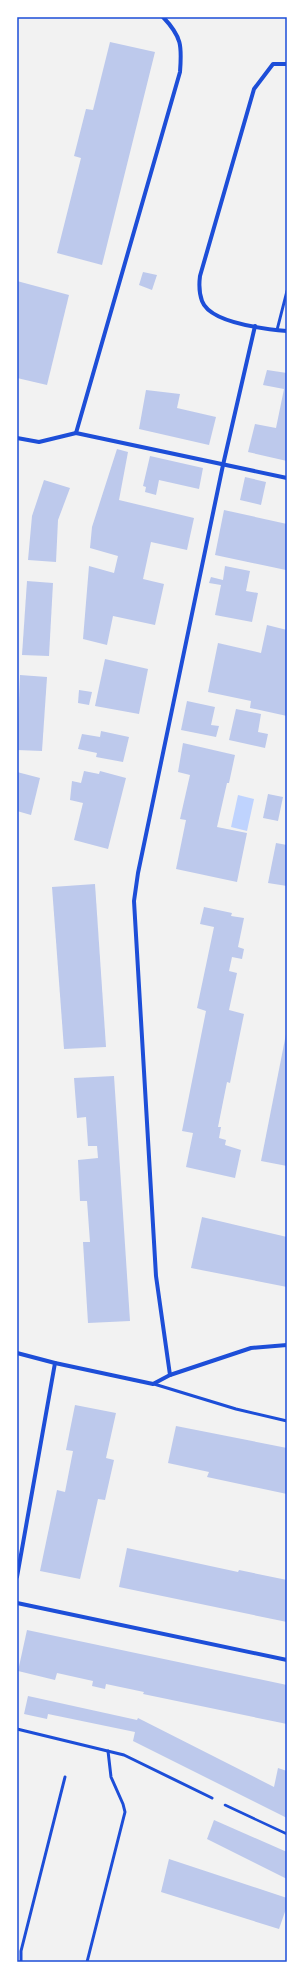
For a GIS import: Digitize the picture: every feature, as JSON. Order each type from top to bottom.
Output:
[{"type":"street","points":[[76,433],[180,72],[182,45],[176,30],[163,17]]},
{"type":"street","points":[[287,64],[273,64],[254,88],[200,276],[199,287],[202,302],[210,313],[224,319],[287,331]]},
{"type":"street","points":[[170,1375],[156,1276],[134,901],[138,873],[223,465],[255,326]]},
{"type":"street","points":[[17,438],[39,442],[76,433],[287,478]]},
{"type":"street","points":[[17,1353],[55,1363],[153,1384],[170,1375],[251,1348],[287,1345]]},
{"type":"street","points":[[17,1577],[55,1363]]},
{"type":"street","points":[[17,1603],[287,1660]]},
{"type":"lane","points":[[277,330],[287,291]]},
{"type":"lane","points":[[153,1384],[236,1409],[287,1421]]},
{"type":"lane","points":[[17,1730],[124,1755],[212,1798]]},
{"type":"lane","points":[[87,1962],[125,1812],[111,1777],[108,1751]]},
{"type":"lane","points":[[21,1962],[21,1951],[65,1777]]},
{"type":"path","points":[[212,1798],[287,1834]]},
{"type":"water","points":[[238,795],[254,799],[247,831],[231,827]]},
{"type":"building","points":[[110,42],[155,52],[102,265],[57,253],[81,158],[74,156],[86,109],[93,110]]},
{"type":"building","points":[[143,272],[157,275],[152,290],[139,285]]},
{"type":"building","points":[[17,281],[69,295],[47,385],[17,378]]},
{"type":"building","points":[[267,370],[287,373],[287,461],[248,452],[255,424],[276,428],[284,389],[263,385]]},
{"type":"building","points":[[146,390],[180,394],[177,408],[216,417],[209,445],[139,429]]},
{"type":"building","points":[[117,449],[128,452],[119,500],[194,518],[187,550],[151,542],[143,579],[164,584],[155,625],[113,616],[107,645],[83,639],[89,566],[114,573],[118,556],[90,548],[92,527]]},
{"type":"building","points":[[150,456],[203,468],[199,489],[159,480],[156,495],[145,492],[146,487],[143,486]]},
{"type":"building","points":[[245,477],[266,482],[261,505],[240,500]]},
{"type":"building","points":[[44,480],[70,488],[58,520],[56,562],[28,560],[32,516]]},
{"type":"building","points":[[224,510],[287,524],[286,570],[215,555]]},
{"type":"building","points":[[225,566],[250,571],[246,591],[258,593],[252,622],[215,615],[221,585],[209,583],[211,577],[223,580]]},
{"type":"building","points":[[27,581],[53,583],[49,656],[22,655]]},
{"type":"building","points":[[267,625],[287,630],[287,716],[250,708],[251,701],[208,692],[218,643],[261,653]]},
{"type":"building","points":[[105,659],[148,669],[139,714],[95,706]]},
{"type":"building","points":[[20,675],[47,677],[42,751],[17,750]]},
{"type":"building","points":[[79,690],[92,692],[89,705],[78,703]]},
{"type":"building","points":[[187,701],[215,707],[211,725],[219,726],[216,737],[181,730]]},
{"type":"building","points":[[236,709],[261,714],[258,732],[268,734],[265,748],[229,740]]},
{"type":"building","points":[[101,731],[129,737],[123,762],[96,757],[97,753],[78,749],[82,734],[100,737]]},
{"type":"building","points":[[183,743],[235,755],[217,827],[247,833],[237,882],[176,869],[186,820],[180,819],[190,775],[178,772]]},
{"type":"building","points":[[84,771],[99,774],[100,771],[126,778],[108,849],[74,840],[83,803],[70,800],[72,781],[81,783]]},
{"type":"building","points":[[17,772],[40,778],[31,815],[17,811]]},
{"type":"building","points":[[268,794],[283,797],[278,821],[263,818]]},
{"type":"building","points":[[276,843],[287,845],[287,886],[268,883]]},
{"type":"building","points":[[95,884],[106,1047],[64,1049],[52,887]]},
{"type":"building","points":[[204,907],[232,913],[231,916],[244,918],[238,947],[244,949],[242,959],[232,957],[229,971],[237,973],[229,1010],[244,1014],[230,1083],[227,1082],[218,1127],[221,1127],[219,1138],[226,1140],[225,1145],[241,1150],[235,1178],[186,1167],[193,1133],[182,1131],[206,1011],[197,1008],[214,927],[200,924]]},
{"type":"building","points":[[287,1034],[287,1166],[261,1161]]},
{"type":"building","points":[[114,1076],[130,1321],[88,1323],[83,1242],[90,1242],[87,1201],[80,1201],[78,1160],[98,1158],[97,1146],[88,1146],[86,1117],[77,1118],[74,1078]]},
{"type":"building","points":[[202,1217],[287,1237],[287,1287],[191,1268]]},
{"type":"building","points":[[75,1405],[116,1413],[106,1458],[114,1460],[105,1500],[98,1499],[80,1579],[40,1571],[57,1490],[65,1492],[73,1451],[66,1450]]},
{"type":"building","points":[[176,1426],[287,1448],[287,1494],[207,1477],[209,1472],[168,1463]]},
{"type":"building","points":[[127,1548],[238,1572],[239,1570],[287,1580],[287,1622],[119,1587]]},
{"type":"building","points":[[27,1630],[287,1685],[287,1724],[143,1694],[144,1692],[106,1684],[105,1689],[92,1686],[93,1681],[57,1673],[55,1680],[18,1671]]},
{"type":"building","points":[[28,1696],[137,1720],[138,1718],[274,1787],[278,1768],[287,1771],[287,1818],[133,1741],[135,1732],[48,1714],[47,1719],[24,1714]]},
{"type":"building","points":[[214,1820],[287,1852],[287,1879],[207,1839]]},
{"type":"building","points":[[169,1859],[287,1898],[287,1906],[279,1929],[161,1892]]}]
